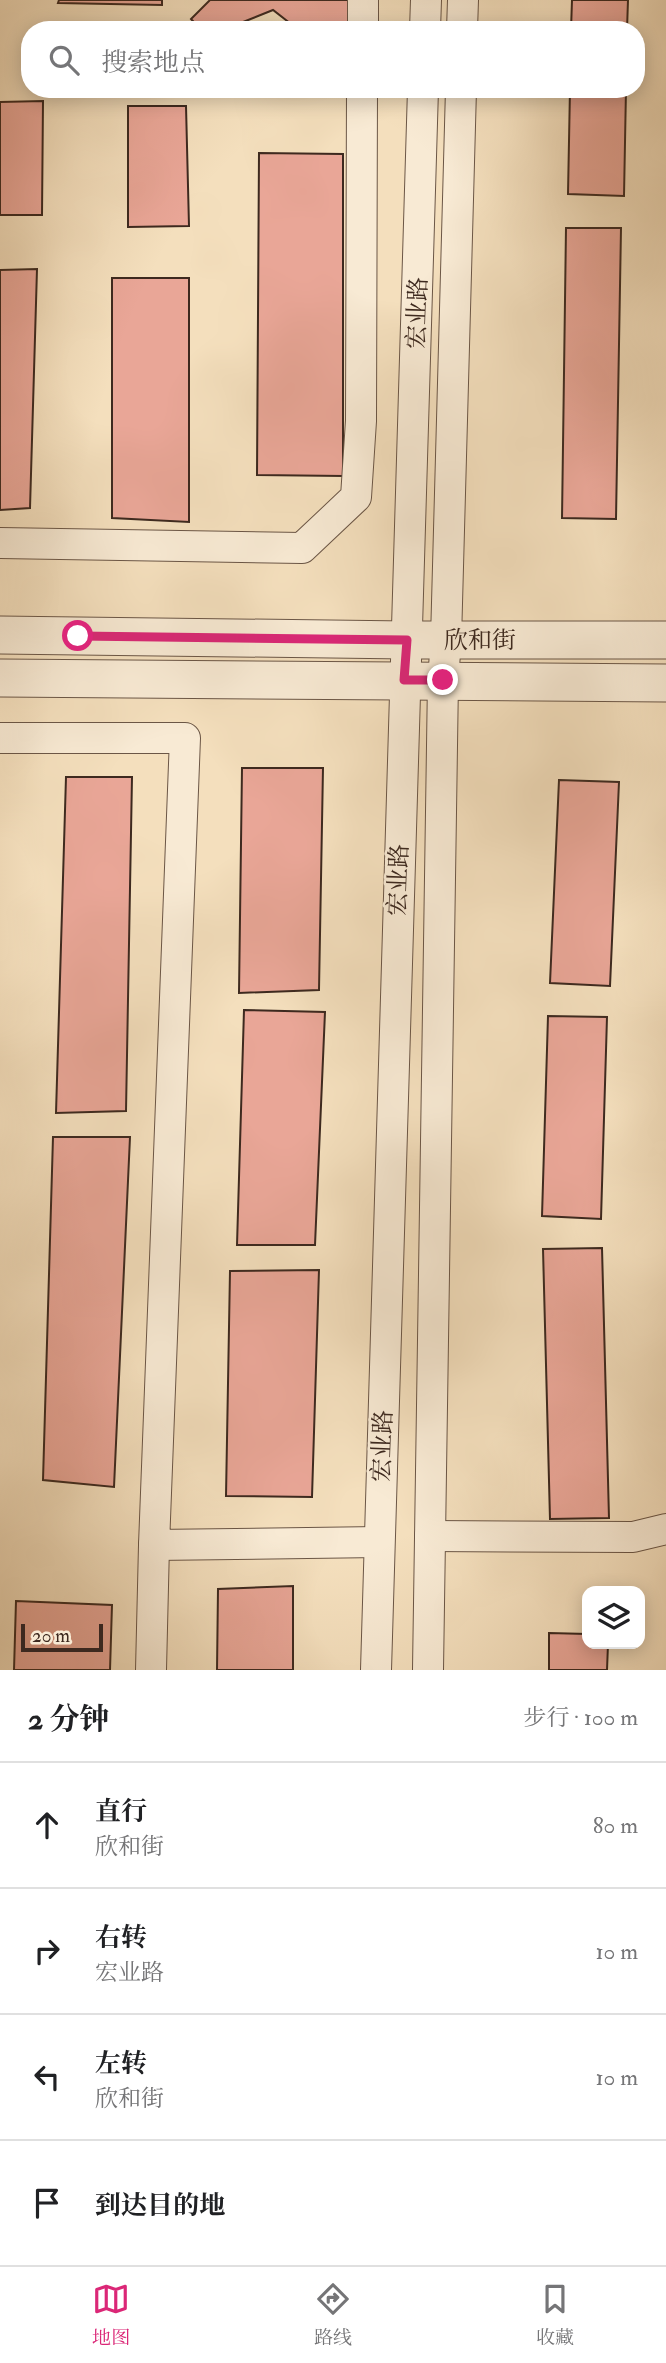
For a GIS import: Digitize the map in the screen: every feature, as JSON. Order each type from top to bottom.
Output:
[{"type":"street","points":[[363,0],[363,21]]},
{"type":"street","points":[[425,21],[426,0]]},
{"type":"street","points":[[462,21],[463,0]]},
{"type":"street","points":[[0,543],[302,548],[356,496],[360,421],[362,98]]},
{"type":"street","name":"宏业路","points":[[376,1670],[423,98]]},
{"type":"street","name":"宏业路","points":[[428,1670],[443,680],[461,98]]},
{"type":"street","name":"欣和街","points":[[0,635],[666,640]]},
{"type":"street","points":[[13,678],[96,663],[103,653],[97,643],[78,636]]},
{"type":"street","name":"欣和街","points":[[13,678],[666,683]]},
{"type":"street","points":[[0,738],[185,738],[151,1670]]},
{"type":"street","points":[[430,1536],[633,1537],[666,1529]]},
{"type":"street","points":[[154,1545],[379,1542]]},
{"type":"building","points":[[59,0],[162,0],[162,5],[58,3]]},
{"type":"building","points":[[210,0],[351,0],[351,21],[287,21],[273,10],[246,21],[191,19]]},
{"type":"building","points":[[572,0],[628,0],[627,21],[571,21]]},
{"type":"building","points":[[570,98],[626,98],[624,196],[568,194]]},
{"type":"building","points":[[43,101],[42,215],[0,215],[0,102]]},
{"type":"building","points":[[128,106],[186,106],[189,226],[128,227]]},
{"type":"building","points":[[259,153],[343,154],[343,476],[257,475]]},
{"type":"building","points":[[566,228],[621,228],[616,519],[562,518]]},
{"type":"building","points":[[37,269],[30,508],[0,510],[0,270]]},
{"type":"building","points":[[112,278],[189,278],[189,522],[112,518]]},
{"type":"building","points":[[242,768],[323,768],[319,990],[239,993]]},
{"type":"building","points":[[66,777],[132,777],[126,1111],[56,1113]]},
{"type":"building","points":[[559,780],[619,782],[610,986],[550,983]]},
{"type":"building","points":[[244,1010],[325,1012],[315,1245],[237,1245]]},
{"type":"building","points":[[548,1016],[607,1017],[601,1219],[542,1216]]},
{"type":"building","points":[[53,1137],[130,1137],[114,1487],[43,1480]]},
{"type":"building","points":[[602,1248],[609,1518],[550,1519],[543,1249]]},
{"type":"building","points":[[319,1270],[312,1497],[226,1496],[230,1271]]},
{"type":"building","points":[[293,1586],[293,1670],[217,1670],[218,1589]]},
{"type":"building","points":[[16,1601],[112,1605],[110,1670],[14,1670]]},
{"type":"building","points":[[549,1633],[582,1634],[582,1649],[608,1649],[607,1670],[549,1670]]},
{"type":"route","points":[[78,636],[407,640],[404,680],[443,680]]}]
